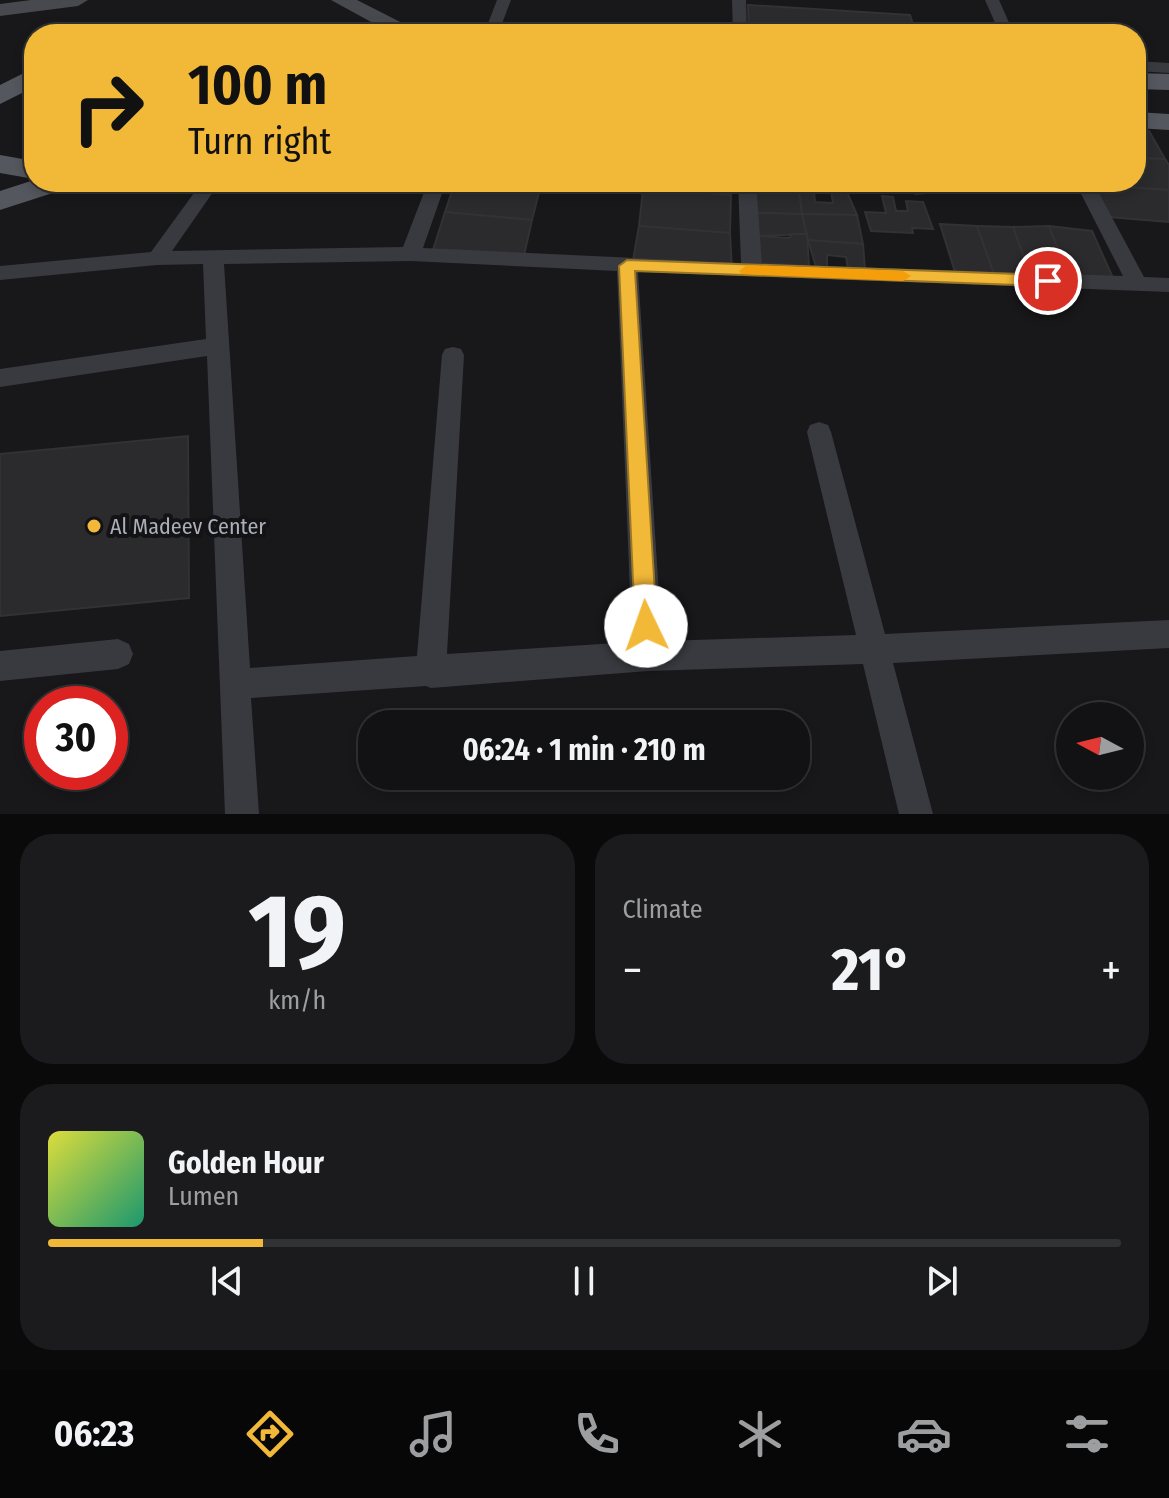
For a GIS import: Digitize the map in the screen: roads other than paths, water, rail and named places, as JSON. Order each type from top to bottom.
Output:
[{"type":"main road","points":[[0,10],[78,0]]},
{"type":"main road","points":[[341,0],[389,24]]},
{"type":"main road","points":[[1146,81],[1169,82]]},
{"type":"main road","points":[[0,96],[24,82]]},
{"type":"main road","points":[[1146,121],[1169,122]]},
{"type":"main road","points":[[0,164],[24,168]]},
{"type":"main road","points":[[0,201],[27,192]]},
{"type":"street","points":[[495,24],[504,0]]},
{"type":"street","points":[[739,0],[740,24]]},
{"type":"street","points":[[992,0],[1003,24]]},
{"type":"street","points":[[1146,67],[1169,68]]},
{"type":"street","points":[[157,258],[204,192]]},
{"type":"street","points":[[411,254],[433,192]]},
{"type":"street","points":[[748,192],[752,271]]},
{"type":"street","points":[[1089,192],[1137,284]]},
{"type":"street","points":[[0,273],[157,258],[411,254],[627,266],[1169,285]]},
{"type":"street","points":[[213,257],[242,814]]},
{"type":"street","points":[[627,266],[648,656]]},
{"type":"street","points":[[0,378],[216,346]]},
{"type":"street","points":[[431,673],[453,355]]},
{"type":"street","points":[[819,432],[916,814]]},
{"type":"street","points":[[233,684],[648,656],[875,649],[1169,634]]},
{"type":"street","points":[[0,666],[118,654]]},
{"type":"place","name":"Al Madeev Center","points":[[94,526]]}]
